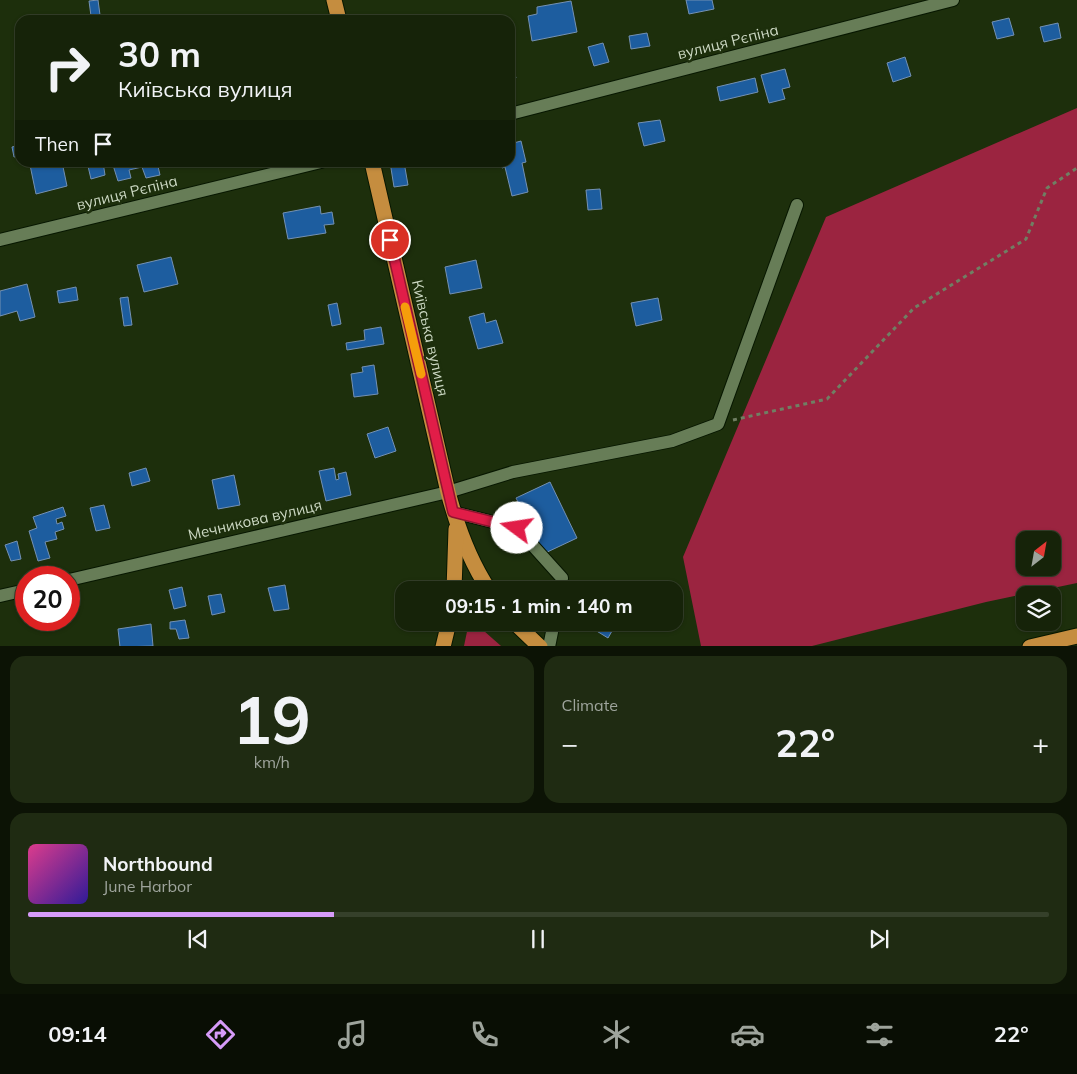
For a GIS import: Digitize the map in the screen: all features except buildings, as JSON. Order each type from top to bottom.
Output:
[{"type":"highway","points":[[334,0],[338,15]]},
{"type":"highway","name":"Київська вулиця","points":[[373,167],[455,517]]},
{"type":"highway","points":[[454,581],[455,517]]},
{"type":"highway","points":[[455,517],[471,558],[484,581]]},
{"type":"highway","points":[[443,646],[447,631]]},
{"type":"highway","points":[[524,631],[540,646]]},
{"type":"highway","points":[[1030,646],[1077,636]]},
{"type":"street","name":"вулиця Рєпіна","points":[[515,113],[953,0]]},
{"type":"street","name":"вулиця Рєпіна","points":[[0,240],[300,167]]},
{"type":"street","points":[[718,424],[797,205]]},
{"type":"street","name":"Мечникова вулиця","points":[[80,577],[448,492],[513,472],[672,441],[718,424]]},
{"type":"street","points":[[455,517],[517,528],[562,578],[562,581]]},
{"type":"street","points":[[0,596],[15,593]]},
{"type":"street","points":[[549,646],[552,631]]},
{"type":"path","points":[[718,424],[827,399],[914,308],[1026,239],[1047,188],[1077,168]]},
{"type":"shaded area","points":[[1077,108],[1077,583],[1061,586],[1016,586],[1016,596],[812,646],[701,646],[683,557],[826,217]]},
{"type":"shaded area","points":[[467,631],[484,631],[501,646],[464,646]]},
{"type":"slow traffic","points":[[405,307],[421,374]]},
{"type":"route","points":[[390,240],[453,512],[517,528]]}]
